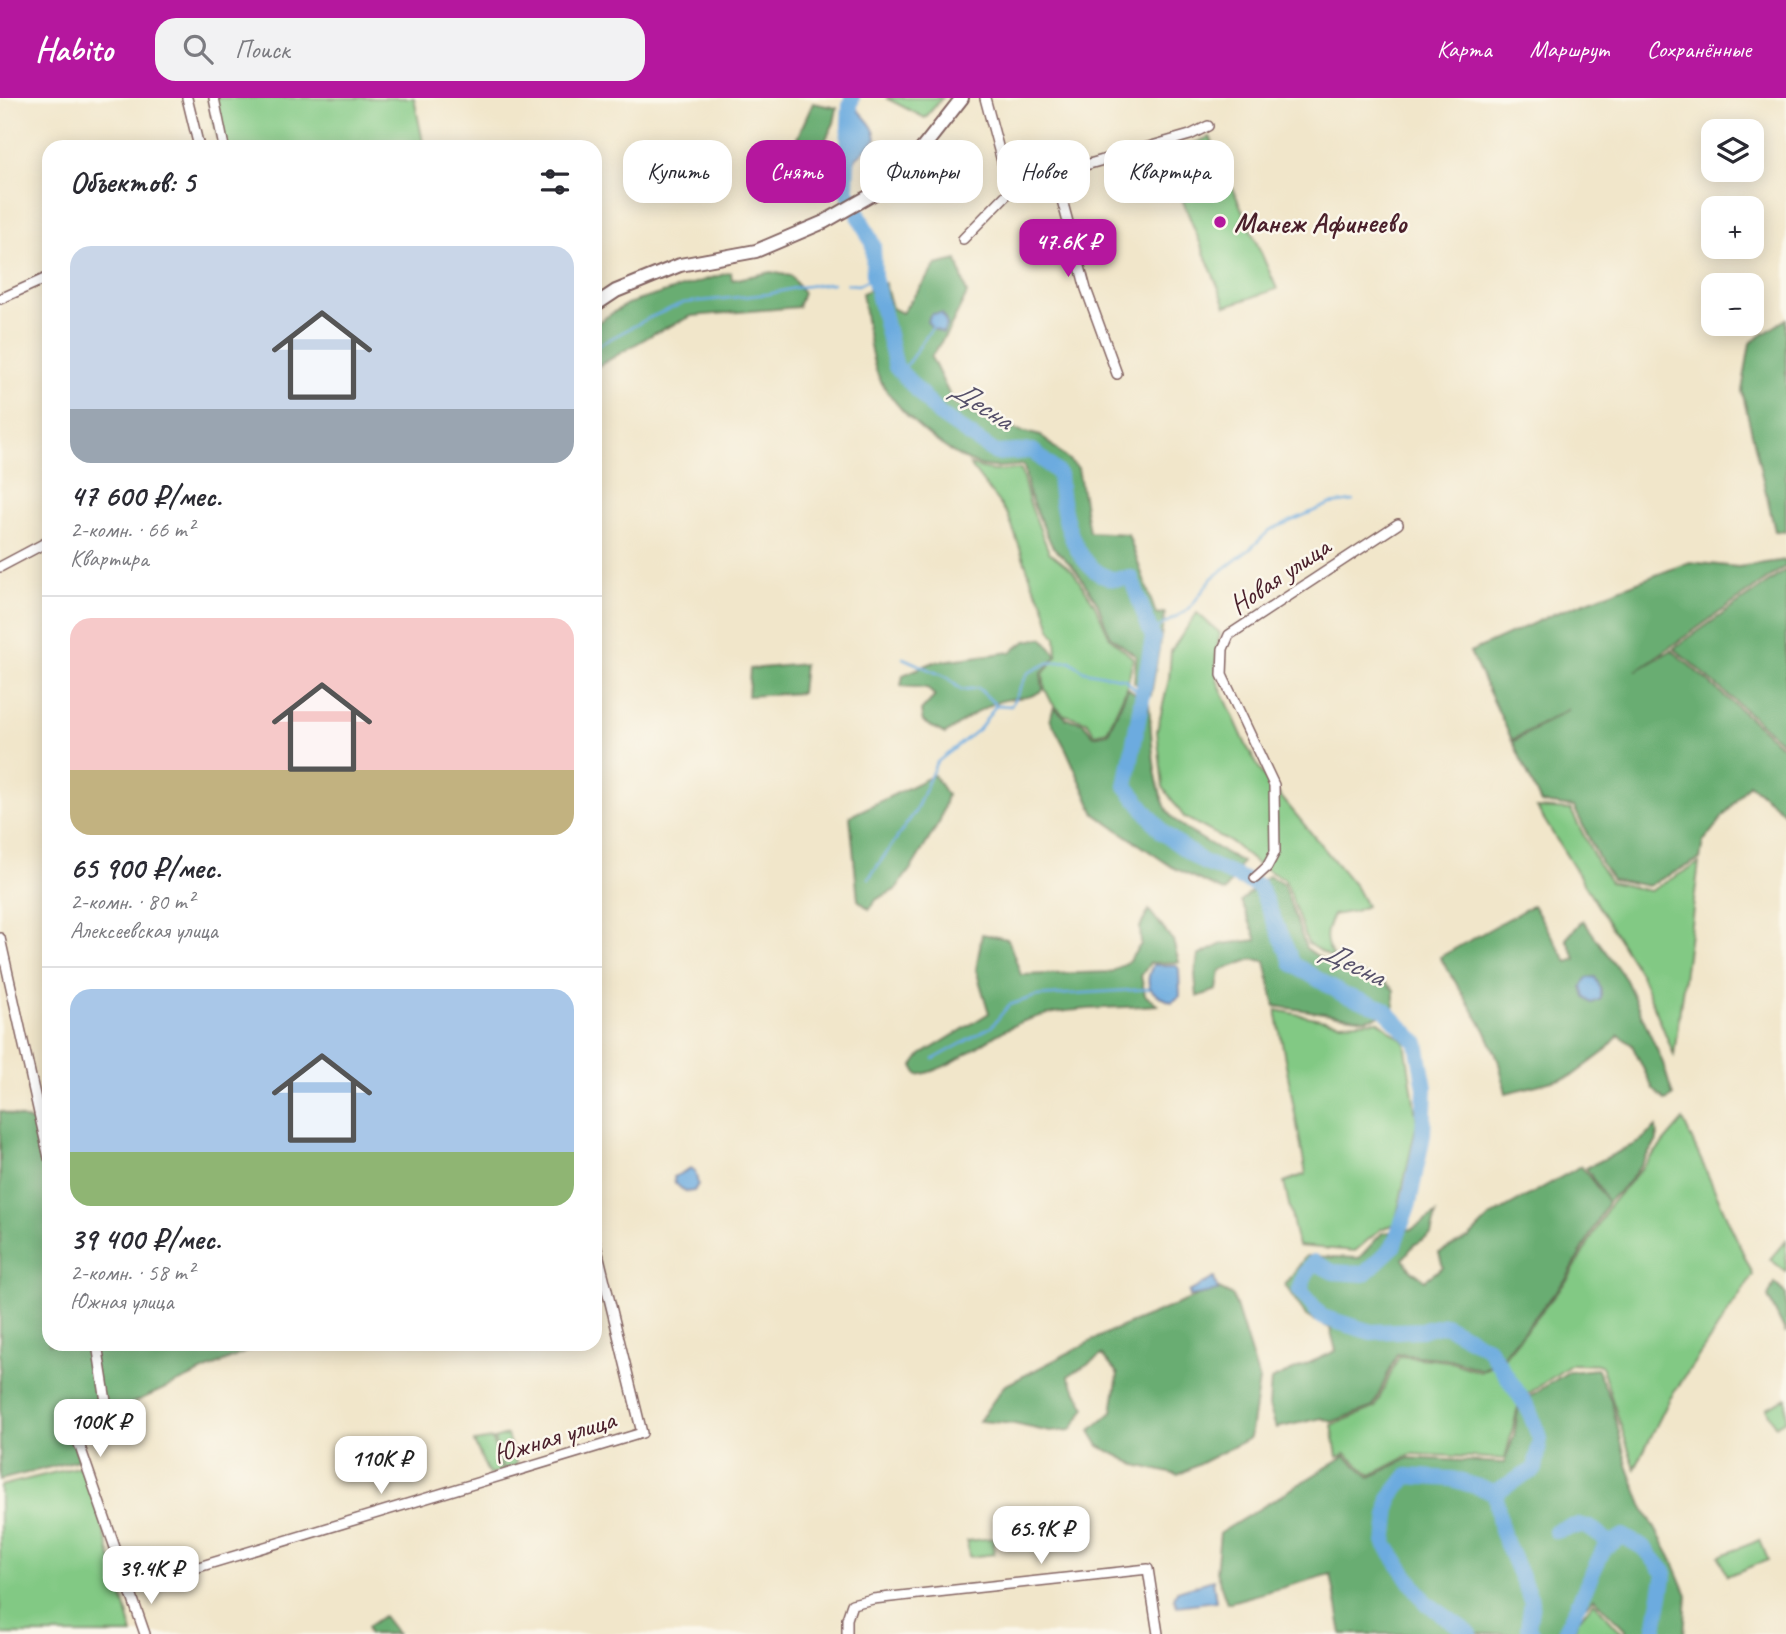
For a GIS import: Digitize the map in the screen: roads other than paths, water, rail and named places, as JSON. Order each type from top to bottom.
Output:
[{"type":"street","points":[[187,98],[197,140]]},
{"type":"street","points":[[214,98],[223,140]]},
{"type":"street","points":[[602,300],[616,291],[680,265],[757,251],[824,222],[881,189],[907,168],[962,98]]},
{"type":"street","points":[[985,98],[997,143]]},
{"type":"street","points":[[1090,164],[1190,135],[1208,126]]},
{"type":"street","points":[[963,239],[998,203]]},
{"type":"street","points":[[1063,203],[1086,289],[1117,374]]},
{"type":"street","points":[[0,299],[42,280]]},
{"type":"street","name":"Новая улица","points":[[1255,878],[1267,867],[1275,852],[1274,785],[1222,675],[1223,649],[1229,635],[1398,524]]},
{"type":"street","points":[[0,567],[42,545]]},
{"type":"street","points":[[0,938],[42,1127]]},
{"type":"street","name":"Южная улица","points":[[129,1588],[642,1433],[602,1270]]},
{"type":"street","points":[[98,1351],[107,1408],[104,1415],[79,1434],[78,1441],[145,1634]]},
{"type":"street","points":[[847,1634],[847,1619],[852,1604],[873,1599],[1148,1569],[1157,1634]]},
{"type":"water","points":[[851,102],[870,124],[876,139],[860,140],[860,154],[846,181]]},
{"type":"water","points":[[942,313],[947,324],[943,333],[932,328],[927,321],[931,314]]},
{"type":"water","points":[[1153,965],[1176,965],[1179,969],[1180,996],[1172,1002],[1150,989],[1148,979]]},
{"type":"water","points":[[1595,977],[1601,989],[1601,999],[1592,1003],[1585,998],[1582,987],[1587,978]]},
{"type":"water","points":[[691,1168],[695,1171],[698,1184],[694,1191],[685,1192],[675,1183],[674,1177]]},
{"type":"water","points":[[1214,1278],[1218,1291],[1190,1296],[1189,1292]]},
{"type":"water","points":[[1213,1580],[1216,1601],[1177,1606],[1174,1598],[1177,1591]]},
{"type":"waterway","name":"Десна","points":[[852,98],[846,189],[873,245],[874,277],[896,367],[940,415],[996,453],[1033,451],[1059,474],[1062,503],[1070,534],[1085,561],[1109,578],[1131,578],[1153,638],[1126,786],[1163,833],[1203,862],[1259,886],[1293,964],[1344,995],[1383,1008],[1417,1043],[1425,1088],[1423,1135],[1409,1203],[1393,1247],[1364,1274],[1333,1272],[1314,1262],[1305,1275],[1300,1290],[1322,1317],[1371,1332],[1422,1330],[1445,1325],[1488,1348],[1528,1408],[1540,1439],[1535,1469],[1495,1492],[1452,1479],[1407,1476],[1390,1498],[1385,1544],[1425,1602],[1470,1634]]},
{"type":"waterway","points":[[847,284],[858,285],[874,277]]},
{"type":"waterway","points":[[602,343],[683,303],[769,294],[833,283]]},
{"type":"waterway","points":[[901,373],[932,328]]},
{"type":"waterway","points":[[1149,633],[1189,609],[1212,578],[1270,530],[1330,504],[1353,501]]},
{"type":"waterway","points":[[903,658],[948,678],[961,690],[978,688],[996,705],[1011,706],[1028,673],[1048,663],[1070,661],[1084,671],[1125,679],[1142,696]]},
{"type":"waterway","points":[[869,878],[915,812],[936,763],[980,728],[996,705]]},
{"type":"waterway","points":[[934,1059],[991,1027],[1009,1005],[1037,996],[1149,989]]},
{"type":"waterway","points":[[1495,1492],[1501,1531],[1532,1602],[1528,1627],[1532,1634]]},
{"type":"waterway","name":"Десна","points":[[1556,1531],[1573,1526],[1586,1527],[1610,1545]]},
{"type":"waterway","name":"Десна","points":[[1564,1634],[1604,1548],[1623,1536],[1644,1548],[1665,1573],[1654,1634]]},
{"type":"place","name":"Манеж Афинеево","points":[[1220,222]]}]
